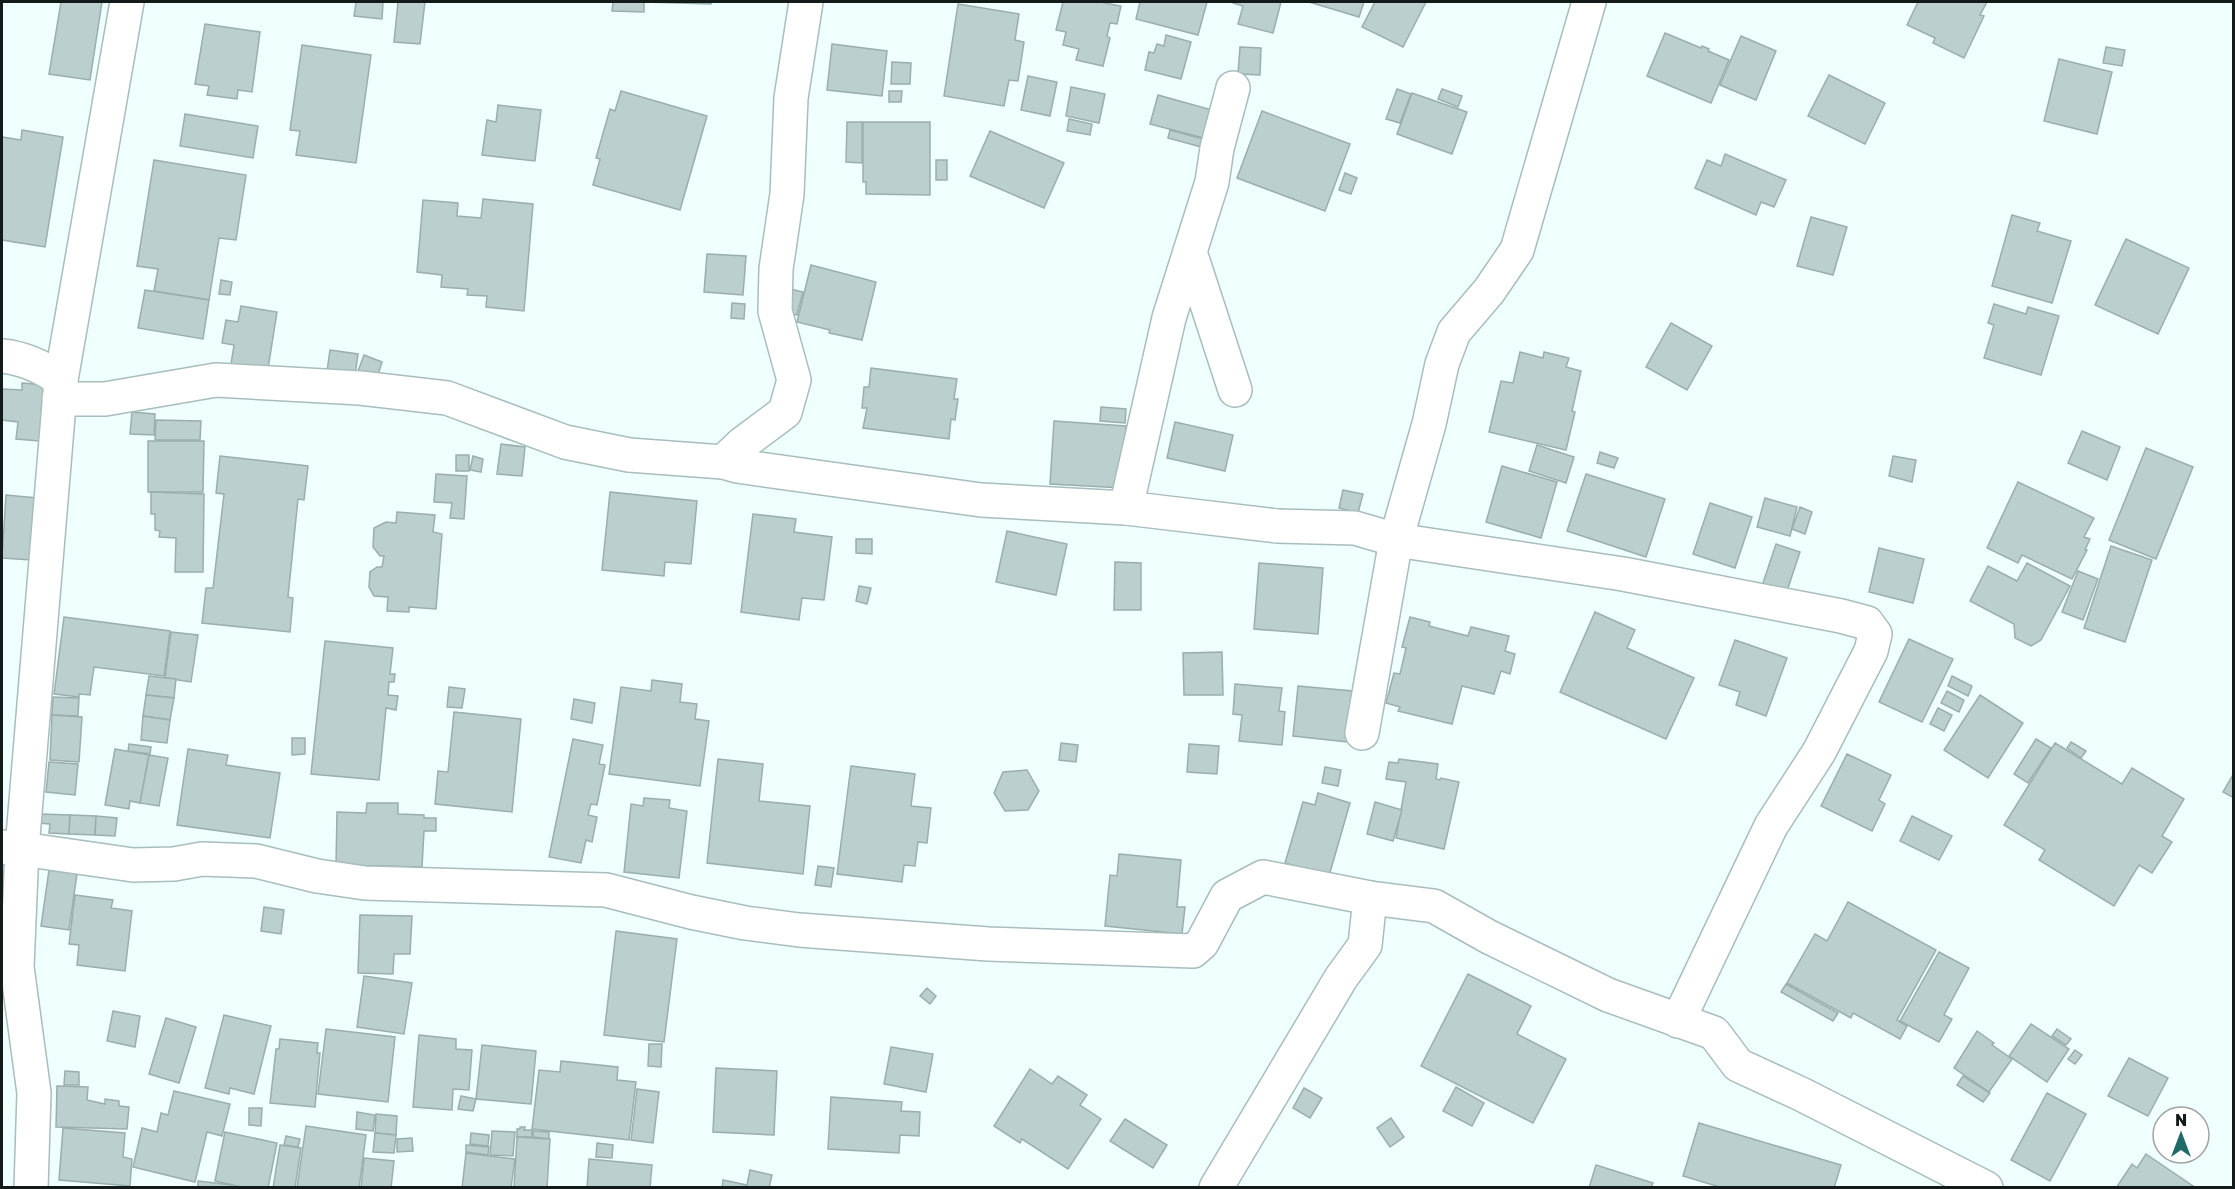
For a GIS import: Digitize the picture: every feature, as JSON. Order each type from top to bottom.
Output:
[{"type":"street","points":[[31,1188],[34,1094],[17,967],[12,848],[60,390],[127,2]]},
{"type":"street","points":[[723,462],[742,444],[786,412],[794,380],[775,311],[776,269],[787,194],[791,98],[806,2]]},
{"type":"street","points":[[1362,733],[1396,540],[1429,424],[1442,364],[1454,332],[1489,291],[1517,250],[1589,2]]},
{"type":"street","points":[[1126,508],[1169,318],[1212,182],[1216,148],[1233,88]]},
{"type":"street","points":[[1190,252],[1235,390]]},
{"type":"street","points":[[2,356],[16,357],[45,368],[60,390],[105,399],[216,380],[360,388],[447,398],[565,442],[618,453],[723,462],[737,466],[981,500],[1126,508],[1277,526],[1355,528],[1396,540],[1623,574],[1867,623],[1875,634],[1871,651],[1819,752],[1771,826],[1678,1021]]},
{"type":"street","points":[[12,848],[133,865],[174,864],[202,859],[255,861],[317,876],[365,883],[606,890],[691,912],[746,923],[799,930],[988,944],[1193,951],[1202,943],[1227,896],[1263,877],[1370,897],[1434,906],[1489,937],[1608,995],[1714,1033],[1738,1065],[1801,1094],[1986,1188]]},
{"type":"street","points":[[1216,1188],[1341,978],[1365,945],[1370,897]]},
{"type":"building","points":[[61,2],[102,2],[90,80],[49,74]]},
{"type":"building","points":[[356,2],[383,2],[382,19],[354,16]]},
{"type":"building","points":[[398,2],[425,2],[420,44],[394,42]]},
{"type":"building","points":[[613,2],[644,2],[644,12],[612,11]]},
{"type":"building","points":[[644,2],[711,2],[711,4]]},
{"type":"building","points":[[1063,2],[1100,2],[1121,6],[1117,24],[1110,23],[1107,36],[1110,38],[1103,66],[1076,60],[1079,49],[1063,45],[1066,32],[1056,30]]},
{"type":"building","points":[[1140,2],[1207,2],[1198,35],[1136,19]]},
{"type":"building","points":[[1234,2],[1281,2],[1273,33],[1238,24],[1243,6]]},
{"type":"building","points":[[1309,2],[1364,2],[1359,17]]},
{"type":"building","points":[[1375,2],[1426,2],[1403,47],[1362,27]]},
{"type":"building","points":[[1918,2],[1987,2],[1980,15],[1984,16],[1964,58],[1933,43],[1935,38],[1907,25]]},
{"type":"building","points":[[958,4],[1019,14],[1015,40],[1024,42],[1018,81],[1009,80],[1004,106],[944,96]]},
{"type":"building","points":[[205,24],[260,32],[252,92],[238,90],[237,99],[207,95],[209,86],[195,84]]},
{"type":"building","points":[[1665,33],[1701,48],[1702,46],[1729,60],[1711,103],[1647,76]]},
{"type":"building","points":[[1166,35],[1191,42],[1181,79],[1145,70],[1149,52],[1154,53],[1157,44],[1164,46]]},
{"type":"building","points":[[1741,36],[1776,51],[1756,100],[1720,85]]},
{"type":"building","points":[[832,44],[887,51],[882,96],[827,90]]},
{"type":"building","points":[[302,45],[371,55],[356,163],[296,155],[300,131],[290,130]]},
{"type":"building","points":[[1240,47],[1261,48],[1260,75],[1238,74]]},
{"type":"building","points":[[2106,47],[2125,50],[2122,66],[2103,63]]},
{"type":"building","points":[[2059,59],[2112,72],[2097,134],[2044,121]]},
{"type":"building","points":[[892,62],[911,63],[910,84],[891,84]]},
{"type":"building","points":[[1829,75],[1885,103],[1865,144],[1808,116]]},
{"type":"building","points":[[1028,76],[1057,82],[1050,116],[1021,110]]},
{"type":"building","points":[[1071,87],[1105,94],[1099,123],[1066,116]]},
{"type":"building","points":[[1397,89],[1411,94],[1400,123],[1386,119]]},
{"type":"building","points":[[1442,89],[1462,96],[1458,107],[1438,99]]},
{"type":"building","points":[[621,91],[707,116],[680,210],[593,185],[600,159],[596,158],[610,109],[615,111]]},
{"type":"building","points":[[889,91],[902,91],[901,102],[889,102]]},
{"type":"building","points":[[1412,93],[1467,112],[1452,154],[1397,134]]},
{"type":"building","points":[[1158,95],[1219,112],[1211,140],[1150,124]]},
{"type":"building","points":[[498,105],[541,110],[535,161],[482,155],[487,120],[496,122]]},
{"type":"building","points":[[1262,111],[1350,144],[1325,211],[1237,178]]},
{"type":"building","points":[[185,114],[258,126],[253,158],[180,146]]},
{"type":"building","points":[[1069,119],[1092,124],[1090,135],[1067,131]]},
{"type":"building","points":[[847,122],[862,122],[862,163],[846,162]]},
{"type":"building","points":[[863,122],[930,122],[930,195],[866,194],[866,182],[863,182]]},
{"type":"building","points":[[22,130],[63,137],[45,247],[2,240],[2,137],[21,140]]},
{"type":"building","points":[[1170,130],[1207,140],[1205,148],[1168,138]]},
{"type":"building","points":[[990,131],[1064,163],[1044,208],[970,176]]},
{"type":"building","points":[[1725,154],[1786,180],[1774,207],[1761,202],[1756,215],[1695,188],[1707,160],[1721,166]]},
{"type":"building","points":[[154,160],[246,175],[236,240],[219,238],[209,300],[154,291],[158,269],[137,266]]},
{"type":"building","points":[[936,160],[947,160],[947,180],[936,180]]},
{"type":"building","points":[[1345,173],[1357,178],[1351,194],[1339,190]]},
{"type":"building","points":[[483,199],[533,204],[524,311],[486,307],[487,296],[467,295],[468,289],[441,287],[442,275],[417,272],[423,200],[458,203],[457,216],[481,218]]},
{"type":"building","points":[[2012,215],[2040,223],[2037,231],[2071,241],[2052,303],[1992,286]]},
{"type":"building","points":[[1811,217],[1847,227],[1833,275],[1797,266]]},
{"type":"building","points":[[2126,239],[2189,268],[2158,334],[2095,305]]},
{"type":"building","points":[[707,254],[746,256],[743,295],[704,292]]},
{"type":"building","points":[[811,265],[876,282],[862,340],[829,333],[830,330],[797,322]]},
{"type":"building","points":[[221,280],[232,282],[230,295],[219,294]]},
{"type":"building","points":[[786,288],[803,292],[797,315],[780,311]]},
{"type":"building","points":[[145,290],[209,300],[203,339],[138,328]]},
{"type":"building","points":[[732,303],[745,304],[744,319],[731,318]]},
{"type":"building","points":[[1994,304],[2026,314],[2028,307],[2059,316],[2041,375],[1984,358],[1994,325],[1988,323]]},
{"type":"building","points":[[241,306],[277,312],[267,375],[231,364],[234,345],[222,343],[226,320],[238,322]]},
{"type":"building","points":[[1671,323],[1712,346],[1687,390],[1646,367]]},
{"type":"building","points":[[330,350],[358,354],[355,375],[327,371]]},
{"type":"building","points":[[1520,352],[1543,358],[1544,352],[1569,358],[1566,367],[1581,371],[1566,450],[1489,432],[1501,381],[1513,383]]},
{"type":"building","points":[[364,355],[382,362],[377,378],[358,371]]},
{"type":"building","points":[[871,368],[957,379],[954,399],[958,399],[955,420],[951,419],[949,439],[863,428],[867,408],[862,408],[864,387],[869,387]]},
{"type":"building","points":[[22,383],[47,385],[39,441],[16,439],[18,422],[2,420],[2,389],[22,390]]},
{"type":"building","points":[[1101,407],[1126,409],[1125,423],[1100,421]]},
{"type":"building","points":[[132,412],[155,414],[154,435],[130,434]]},
{"type":"building","points":[[156,420],[201,421],[200,440],[155,440]]},
{"type":"building","points":[[1054,421],[1126,426],[1122,488],[1050,484]]},
{"type":"building","points":[[1175,422],[1233,435],[1225,471],[1167,458]]},
{"type":"building","points":[[2082,431],[2120,447],[2107,480],[2068,463]]},
{"type":"building","points":[[148,441],[204,441],[203,492],[148,492]]},
{"type":"building","points":[[501,444],[525,447],[522,476],[497,474]]},
{"type":"building","points":[[1537,445],[1574,457],[1566,483],[1529,471]]},
{"type":"building","points":[[2146,448],[2193,467],[2156,559],[2109,540]]},
{"type":"building","points":[[1600,452],[1618,458],[1614,468],[1597,463]]},
{"type":"building","points":[[456,455],[469,455],[469,471],[456,471]]},
{"type":"building","points":[[220,456],[308,466],[304,500],[298,499],[288,597],[293,598],[290,632],[202,623],[206,588],[213,588],[224,494],[216,493]]},
{"type":"building","points":[[473,456],[483,459],[481,472],[470,470]]},
{"type":"building","points":[[1893,456],[1916,460],[1912,482],[1889,476]]},
{"type":"building","points":[[1502,466],[1557,482],[1541,538],[1486,522]]},
{"type":"building","points":[[436,474],[467,476],[464,519],[450,518],[452,503],[434,502]]},
{"type":"building","points":[[1586,474],[1665,499],[1646,557],[1567,531]]},
{"type":"building","points":[[2018,482],[2094,518],[2084,537],[2090,539],[2085,550],[2087,550],[2072,579],[2022,555],[2018,563],[1987,548]]},
{"type":"building","points":[[1343,490],[1363,494],[1358,513],[1339,508]]},
{"type":"building","points":[[151,492],[204,494],[203,572],[175,572],[176,538],[159,537],[160,531],[155,530],[155,514],[151,514]]},
{"type":"building","points":[[610,492],[697,501],[691,564],[665,562],[664,576],[602,570]]},
{"type":"building","points":[[6,495],[37,498],[31,560],[2,558]]},
{"type":"building","points":[[1765,498],[1797,507],[1790,536],[1757,527]]},
{"type":"building","points":[[1710,503],[1752,517],[1735,568],[1693,554]]},
{"type":"building","points":[[1800,507],[1812,512],[1805,534],[1792,529]]},
{"type":"building","points":[[397,512],[435,515],[433,532],[442,534],[436,609],[409,607],[409,612],[387,611],[388,597],[374,596],[369,587],[370,572],[377,567],[382,567],[384,556],[380,556],[373,547],[374,528],[386,522],[396,523]]},
{"type":"building","points":[[753,514],[796,519],[794,532],[832,537],[824,600],[802,598],[799,620],[741,612]]},
{"type":"building","points":[[1007,531],[1067,544],[1056,595],[996,582]]},
{"type":"building","points":[[856,539],[872,539],[872,554],[856,553]]},
{"type":"building","points":[[1776,544],[1800,552],[1786,594],[1762,586]]},
{"type":"building","points":[[2111,546],[2152,560],[2125,642],[2084,628]]},
{"type":"building","points":[[1879,548],[1924,559],[1913,603],[1869,592]]},
{"type":"building","points":[[1115,562],[1141,563],[1141,610],[1114,610]]},
{"type":"building","points":[[1259,563],[1323,568],[1318,634],[1254,629]]},
{"type":"building","points":[[2027,563],[2070,586],[2041,640],[2031,646],[2015,638],[2014,624],[1970,601],[1988,566],[2017,581]]},
{"type":"building","points":[[2078,571],[2098,579],[2083,620],[2062,612]]},
{"type":"building","points":[[859,586],[871,588],[867,604],[856,601]]},
{"type":"building","points":[[1595,612],[1635,630],[1627,648],[1694,678],[1666,739],[1560,692]]},
{"type":"building","points":[[64,617],[170,631],[164,676],[94,667],[90,695],[79,694],[79,697],[54,694]]},
{"type":"building","points":[[1410,617],[1430,622],[1429,626],[1468,636],[1471,627],[1509,636],[1505,651],[1515,654],[1510,674],[1501,671],[1494,694],[1462,686],[1452,724],[1398,711],[1400,707],[1386,703],[1394,673],[1400,674],[1406,648],[1402,647]]},
{"type":"building","points":[[171,632],[198,635],[191,682],[165,678]]},
{"type":"building","points":[[1909,639],[1953,659],[1922,722],[1879,702]]},
{"type":"building","points":[[1735,640],[1787,658],[1766,716],[1736,705],[1740,692],[1719,685]]},
{"type":"building","points":[[325,641],[393,648],[390,674],[395,674],[394,682],[389,682],[388,695],[398,696],[396,710],[386,708],[379,780],[311,774]]},
{"type":"building","points":[[1222,652],[1223,695],[1184,695],[1183,653]]},
{"type":"building","points":[[149,676],[176,679],[174,698],[146,695]]},
{"type":"building","points":[[1952,676],[1972,686],[1968,696],[1948,686]]},
{"type":"building","points":[[652,680],[682,684],[680,702],[697,704],[695,719],[709,721],[700,786],[609,774],[621,687],[651,691]]},
{"type":"building","points":[[1235,684],[1282,688],[1279,711],[1285,712],[1282,745],[1239,741],[1242,715],[1233,714]]},
{"type":"building","points":[[1298,686],[1353,691],[1347,742],[1293,736]]},
{"type":"building","points":[[449,687],[465,689],[462,708],[447,707]]},
{"type":"building","points":[[1947,691],[1964,700],[1959,712],[1941,703]]},
{"type":"building","points":[[146,695],[174,698],[170,720],[143,716]]},
{"type":"building","points":[[1980,695],[2023,723],[1988,778],[1944,750]]},
{"type":"building","points":[[53,697],[79,698],[78,716],[52,715]]},
{"type":"building","points":[[574,699],[595,703],[592,723],[571,719]]},
{"type":"building","points":[[1938,708],[1952,715],[1944,731],[1930,724]]},
{"type":"building","points":[[454,712],[521,719],[512,812],[435,804],[438,771],[448,772]]},
{"type":"building","points":[[52,715],[82,717],[79,762],[50,760]]},
{"type":"building","points":[[143,716],[170,720],[167,743],[141,740]]},
{"type":"building","points":[[292,738],[305,738],[305,754],[292,755]]},
{"type":"building","points":[[573,739],[603,745],[599,764],[605,765],[597,805],[591,804],[588,815],[597,817],[592,842],[586,840],[581,863],[549,857]]},
{"type":"building","points":[[2036,739],[2051,748],[2028,783],[2014,774]]},
{"type":"building","points":[[2071,742],[2086,751],[2081,758],[2067,748]]},
{"type":"building","points":[[1061,743],[1078,745],[1076,762],[1059,760]]},
{"type":"building","points":[[2055,743],[2122,784],[2132,768],[2184,799],[2162,836],[2172,842],[2152,873],[2139,865],[2114,906],[2039,860],[2045,850],[2004,825]]},
{"type":"building","points":[[129,744],[151,747],[150,754],[128,751]]},
{"type":"building","points":[[1189,744],[1219,746],[1217,774],[1187,772]]},
{"type":"building","points":[[115,749],[149,755],[140,803],[130,801],[129,809],[105,805]]},
{"type":"building","points":[[188,749],[228,755],[226,765],[280,773],[270,838],[177,825]]},
{"type":"building","points":[[1847,754],[1891,775],[1879,800],[1885,804],[1872,831],[1821,806]]},
{"type":"building","points":[[149,755],[168,758],[159,806],[140,803]]},
{"type":"building","points":[[718,759],[763,764],[759,801],[810,806],[803,874],[707,863]]},
{"type":"building","points":[[1399,759],[1438,764],[1436,779],[1459,782],[1444,849],[1396,838],[1406,782],[1386,779],[1389,762],[1398,763]]},
{"type":"building","points":[[49,762],[78,764],[75,795],[46,792]]},
{"type":"building","points":[[851,766],[915,774],[911,806],[931,808],[927,843],[918,842],[915,866],[904,865],[902,882],[837,874]]},
{"type":"building","points":[[1325,767],[1341,770],[1338,786],[1322,783]]},
{"type":"building","points":[[1027,770],[1039,791],[1028,810],[1005,811],[994,793],[1003,772]]},
{"type":"building","points":[[2234,773],[2234,798],[2223,792]]},
{"type":"building","points":[[1318,793],[1350,803],[1329,876],[1285,863],[1303,802],[1315,805]]},
{"type":"building","points":[[644,798],[670,800],[669,808],[687,811],[679,878],[624,872],[631,804],[643,806]]},
{"type":"building","points":[[1375,802],[1402,810],[1393,841],[1367,834]]},
{"type":"building","points":[[367,803],[398,803],[398,814],[436,818],[436,831],[424,831],[422,867],[336,865],[337,812],[366,813]]},
{"type":"building","points":[[39,814],[70,815],[69,834],[49,833],[50,824],[38,823]]},
{"type":"building","points":[[70,815],[96,816],[95,835],[69,834]]},
{"type":"building","points":[[96,816],[117,818],[115,836],[95,835]]},
{"type":"building","points":[[1912,816],[1952,836],[1939,860],[1900,841]]},
{"type":"building","points":[[1119,854],[1181,860],[1177,907],[1185,907],[1182,934],[1105,926],[1110,875],[1117,876]]},
{"type":"building","points":[[818,866],[834,868],[831,887],[815,885]]},
{"type":"building","points":[[49,870],[77,874],[69,930],[41,926]]},
{"type":"building","points":[[75,895],[113,900],[111,908],[132,911],[125,971],[77,965],[79,945],[69,944]]},
{"type":"building","points":[[1848,902],[1936,950],[1897,1020],[1907,1026],[1900,1039],[1853,1013],[1851,1018],[1787,983],[1815,934],[1827,941]]},
{"type":"building","points":[[264,907],[284,910],[281,934],[261,931]]},
{"type":"building","points":[[360,915],[412,916],[410,954],[394,954],[393,974],[358,973]]},
{"type":"building","points":[[616,931],[677,939],[664,1042],[604,1035]]},
{"type":"building","points":[[1939,952],[1969,968],[1944,1015],[1952,1019],[1939,1042],[1900,1021]]},
{"type":"building","points":[[1468,974],[1531,1006],[1517,1034],[1566,1059],[1533,1123],[1421,1066]]},
{"type":"building","points":[[364,976],[412,983],[404,1034],[357,1027]]},
{"type":"building","points":[[1786,984],[1838,1013],[1833,1021],[1781,992]]},
{"type":"building","points":[[927,988],[936,996],[930,1004],[920,996]]},
{"type":"building","points":[[113,1011],[140,1016],[135,1047],[107,1041]]},
{"type":"building","points":[[224,1015],[271,1026],[254,1094],[230,1088],[229,1094],[205,1088]]},
{"type":"building","points":[[166,1018],[196,1027],[179,1083],[149,1074]]},
{"type":"building","points":[[2031,1024],[2069,1049],[2047,1082],[2009,1056]]},
{"type":"building","points":[[326,1029],[395,1037],[388,1102],[318,1094]]},
{"type":"building","points":[[2057,1029],[2071,1039],[2066,1045],[2052,1036]]},
{"type":"building","points":[[1977,1031],[2012,1059],[1989,1092],[1954,1068]]},
{"type":"building","points":[[419,1035],[456,1039],[456,1049],[472,1050],[469,1090],[453,1089],[452,1110],[413,1107]]},
{"type":"building","points":[[280,1039],[318,1043],[317,1053],[320,1053],[315,1107],[270,1103],[276,1049],[279,1049]]},
{"type":"building","points":[[649,1044],[662,1044],[661,1067],[648,1066]]},
{"type":"building","points":[[482,1045],[536,1051],[531,1104],[476,1099]]},
{"type":"building","points":[[891,1047],[933,1054],[926,1092],[884,1084]]},
{"type":"building","points":[[2075,1050],[2082,1055],[2075,1064],[2068,1059]]},
{"type":"building","points":[[2129,1058],[2168,1078],[2154,1105],[2151,1105],[2148,1116],[2108,1096]]},
{"type":"building","points":[[561,1061],[618,1067],[617,1080],[636,1082],[629,1140],[532,1129],[539,1070],[560,1072]]},
{"type":"building","points":[[716,1068],[777,1071],[774,1135],[713,1132]]},
{"type":"building","points":[[1030,1069],[1052,1084],[1058,1076],[1087,1095],[1080,1105],[1101,1119],[1068,1169],[1022,1139],[1020,1143],[994,1126]]},
{"type":"building","points":[[65,1071],[79,1072],[79,1085],[64,1085]]},
{"type":"building","points":[[1963,1076],[1990,1093],[1983,1102],[1957,1085]]},
{"type":"building","points":[[57,1086],[88,1087],[87,1100],[105,1104],[105,1099],[119,1101],[119,1106],[129,1107],[127,1129],[56,1127]]},
{"type":"building","points":[[1456,1087],[1484,1103],[1472,1126],[1443,1111]]},
{"type":"building","points":[[1304,1088],[1322,1098],[1310,1118],[1293,1108]]},
{"type":"building","points":[[637,1089],[659,1092],[653,1143],[631,1140]]},
{"type":"building","points":[[174,1091],[230,1104],[222,1136],[207,1132],[195,1182],[133,1167],[142,1128],[157,1132],[161,1113],[168,1115]]},
{"type":"building","points":[[2047,1093],[2086,1114],[2050,1181],[2011,1160]]},
{"type":"building","points":[[461,1096],[476,1099],[473,1111],[458,1109]]},
{"type":"building","points":[[831,1097],[902,1102],[901,1111],[920,1112],[919,1136],[900,1135],[899,1153],[828,1149]]},
{"type":"building","points":[[249,1108],[262,1108],[261,1126],[249,1125]]},
{"type":"building","points":[[357,1112],[375,1115],[373,1131],[356,1129]]},
{"type":"building","points":[[376,1114],[397,1116],[396,1135],[375,1133]]},
{"type":"building","points":[[1391,1118],[1404,1137],[1390,1147],[1377,1128]]},
{"type":"building","points":[[1125,1119],[1167,1145],[1153,1168],[1110,1141]]},
{"type":"building","points":[[1699,1123],[1841,1165],[1834,1188],[1723,1188],[1683,1176]]},
{"type":"building","points":[[306,1126],[366,1135],[359,1188],[297,1188]]},
{"type":"building","points":[[525,1127],[524,1130],[532,1130],[532,1137],[517,1137],[517,1129]]},
{"type":"building","points":[[63,1128],[125,1133],[123,1157],[132,1159],[130,1186],[59,1180]]},
{"type":"building","points":[[492,1131],[515,1132],[513,1156],[490,1155]]},
{"type":"building","points":[[533,1131],[549,1132],[549,1139],[533,1137]]},
{"type":"building","points":[[225,1132],[277,1143],[268,1188],[246,1188],[215,1181]]},
{"type":"building","points":[[375,1133],[396,1135],[394,1153],[373,1152]]},
{"type":"building","points":[[471,1133],[489,1135],[488,1146],[470,1144]]},
{"type":"building","points":[[286,1136],[300,1139],[298,1147],[284,1145]]},
{"type":"building","points":[[517,1137],[550,1139],[547,1188],[514,1188]]},
{"type":"building","points":[[412,1138],[413,1151],[397,1152],[397,1139]]},
{"type":"building","points":[[597,1143],[613,1145],[612,1158],[596,1157]]},
{"type":"building","points":[[280,1145],[301,1148],[295,1188],[273,1188]]},
{"type":"building","points":[[466,1145],[489,1147],[488,1155],[466,1152]]},
{"type":"building","points":[[466,1153],[515,1159],[511,1188],[462,1188]]},
{"type":"building","points":[[2146,1154],[2151,1157],[2151,1165],[2162,1165],[2196,1188],[2116,1188],[2132,1164],[2137,1168]]},
{"type":"building","points":[[364,1158],[394,1161],[391,1188],[361,1188]]},
{"type":"building","points":[[589,1159],[652,1165],[650,1188],[587,1188]]},
{"type":"building","points":[[1596,1165],[1653,1183],[1651,1188],[1589,1188]]},
{"type":"building","points":[[750,1170],[772,1175],[769,1188],[722,1188],[723,1180],[747,1185]]},
{"type":"building","points":[[198,1181],[232,1185],[232,1188],[198,1188]]}]
